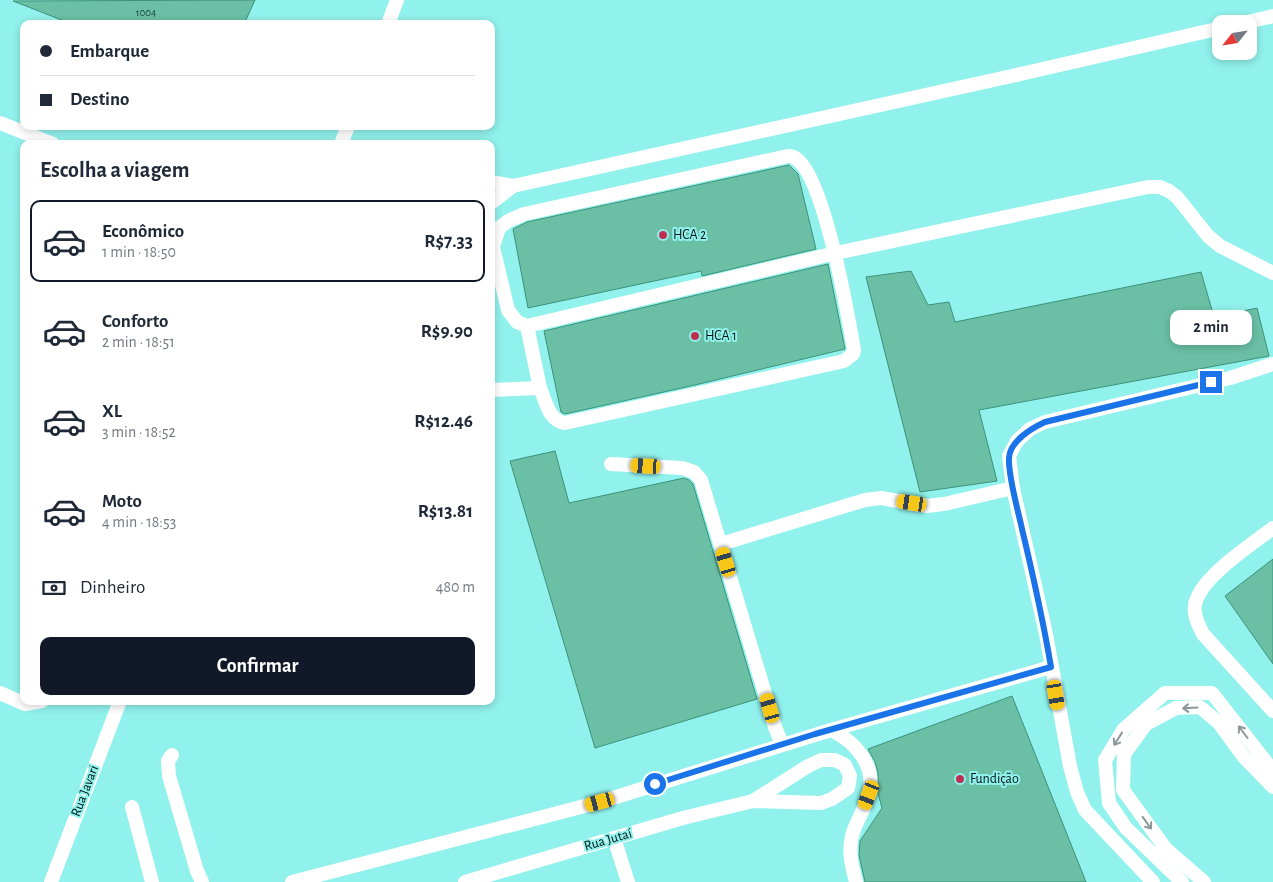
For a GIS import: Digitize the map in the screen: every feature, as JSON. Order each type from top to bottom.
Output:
[{"type":"street","points":[[390,20],[397,0]]},
{"type":"street","points":[[1258,20],[1273,16]]},
{"type":"street","points":[[495,183],[512,186],[1212,30]]},
{"type":"street","points":[[0,123],[43,140]]},
{"type":"street","points":[[495,240],[499,228],[508,221],[524,214],[788,156],[795,158],[812,180],[836,253],[854,350],[853,354],[844,361],[565,423],[558,422],[552,416],[540,388],[527,326]]},
{"type":"street","points":[[495,200],[512,186]]},
{"type":"street","points":[[495,255],[508,310],[517,322],[527,326],[836,253],[1148,187],[1169,191],[1208,236],[1220,246],[1273,273]]},
{"type":"street","points":[[1153,882],[1085,810],[1078,792],[1070,766],[1046,634],[1013,488],[1009,456],[1017,441],[1030,429],[1045,422],[1230,378],[1273,364]]},
{"type":"street","points":[[495,390],[540,388]]},
{"type":"street","points":[[611,464],[682,468],[694,472],[701,480],[775,727],[782,744]]},
{"type":"street","points":[[721,544],[865,500],[881,498],[927,506],[944,504],[1013,488]]},
{"type":"street","points":[[1273,528],[1210,578],[1200,591],[1194,606],[1202,634],[1273,711]]},
{"type":"street","points":[[292,882],[600,802],[782,744],[1051,667]]},
{"type":"street","points":[[0,693],[20,702]]},
{"type":"street","points":[[1182,882],[1126,828],[1108,803],[1105,760],[1124,729],[1165,693],[1212,693],[1273,770]]},
{"type":"street","name":"Rua Javari","points":[[51,882],[118,705]]},
{"type":"street","points":[[1204,882],[1166,849],[1123,790],[1124,754],[1146,724],[1176,708],[1200,707],[1219,723],[1243,756],[1273,787]]},
{"type":"street","points":[[831,730],[846,737],[856,747],[864,758],[869,771],[871,784],[869,795],[852,835],[851,842],[851,862],[856,882]]},
{"type":"street","points":[[172,754],[168,761],[169,776],[202,882]]},
{"type":"street","name":"Rua Jutaí","points":[[465,882],[683,818],[753,801],[821,802],[832,799],[848,788],[850,776],[846,765],[835,760],[821,760],[808,766],[753,801]]},
{"type":"street","points":[[132,807],[152,882]]},
{"type":"street","points":[[614,838],[628,882]]},
{"type":"building","points":[[255,0],[246,20],[62,20],[13,1]]},
{"type":"building","name":"HCA 2","points":[[789,165],[798,174],[816,249],[702,276],[701,271],[528,308],[513,229],[527,222]]},
{"type":"building","name":"HCA 1","points":[[828,264],[845,349],[565,414],[561,412],[544,331]]},
{"type":"building","points":[[911,271],[928,305],[949,302],[955,322],[1201,272],[1214,317],[1257,308],[1269,356],[979,410],[997,481],[920,492],[866,277]]},
{"type":"building","points":[[555,451],[569,503],[684,478],[693,484],[757,699],[595,748],[510,461]]},
{"type":"building","points":[[1273,559],[1273,664],[1225,596]]},
{"type":"building","name":"Fundição","points":[[1012,696],[1086,882],[865,882],[859,855],[860,841],[882,808],[878,793],[878,773],[868,749]]},
{"type":"place","name":"HCA 2","points":[[663,235]]},
{"type":"place","name":"HCA 1","points":[[695,336]]},
{"type":"place","name":"Fundição","points":[[960,779]]},
{"type":"route","points":[[655,784],[815,734],[1051,667],[1046,634],[1013,488],[1009,456],[1017,441],[1030,429],[1045,422],[1211,382]]}]
